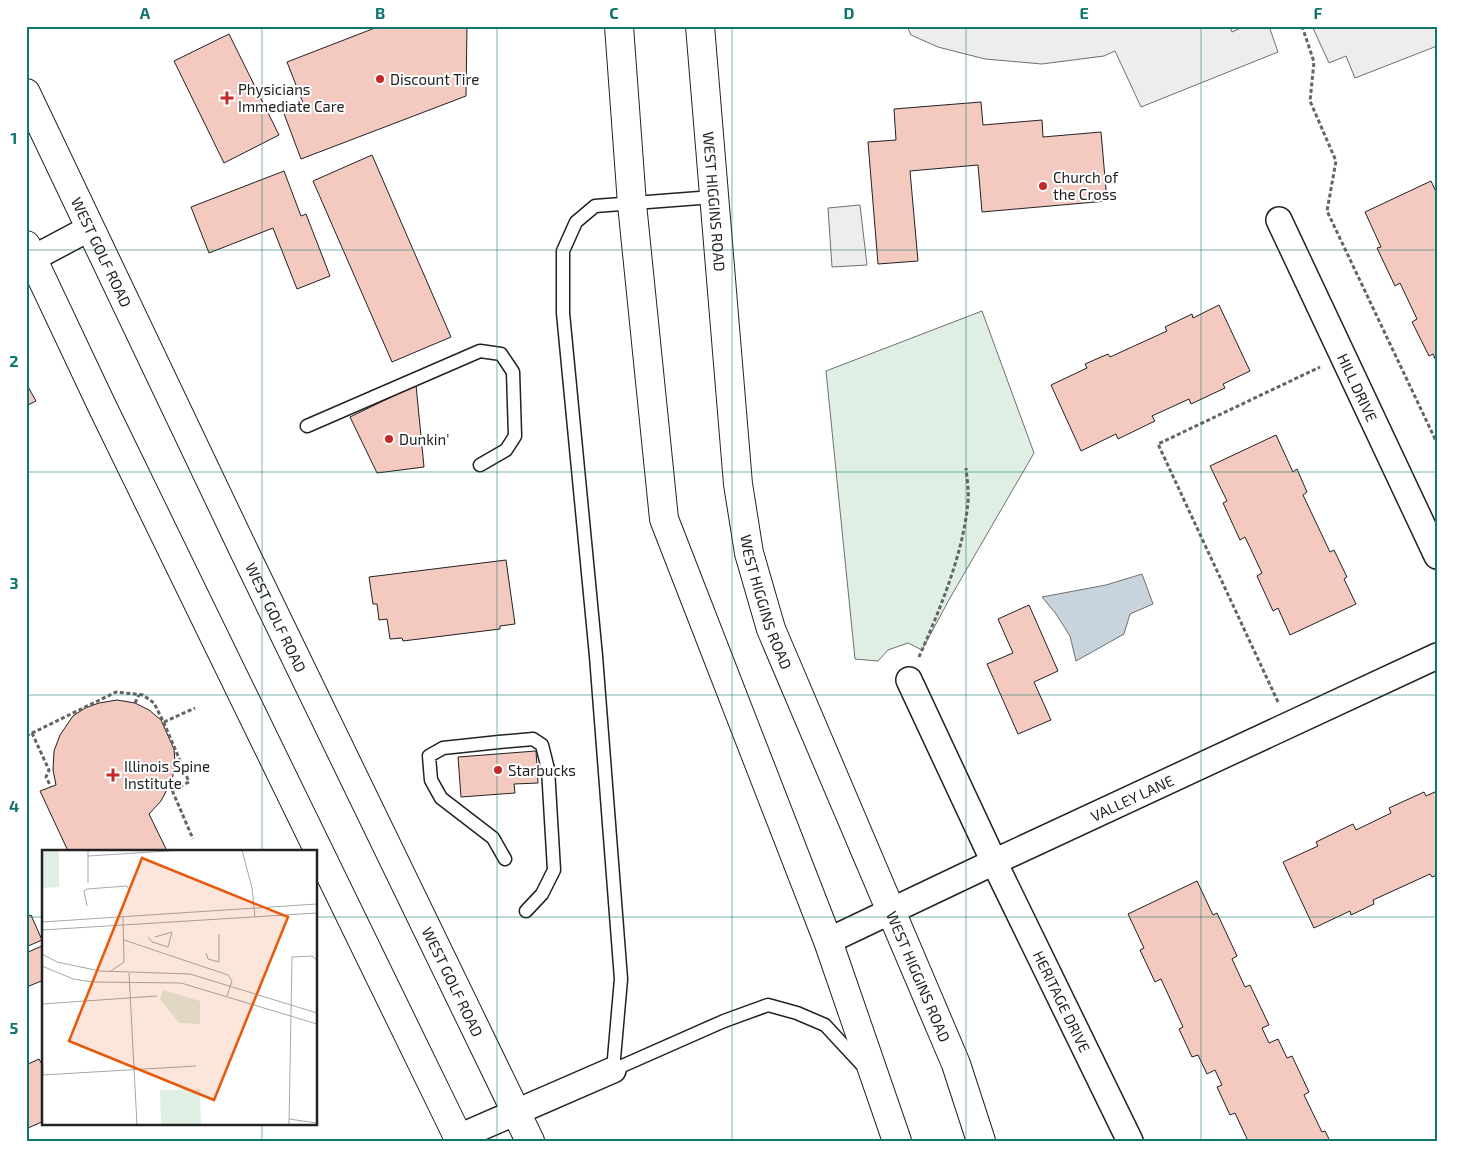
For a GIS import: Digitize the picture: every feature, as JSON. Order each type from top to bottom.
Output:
[{"type":"main road","points":[[619,26],[632,204],[664,519],[828,941],[897,1141]]},
{"type":"main road","name":"WEST HIGGINS ROAD","points":[[700,26],[738,484],[750,554],[771,629],[956,1064],[981,1141]]},
{"type":"main road","name":"WEST GOLF ROAD","points":[[26,92],[244,553],[530,1141]]},
{"type":"main road","points":[[28,255],[459,1139]]},
{"type":"street","name":"HILL DRIVE","points":[[1279,220],[1437,556]]},
{"type":"street","points":[[28,255],[90,228]]},
{"type":"street","name":"VALLEY LANE","points":[[828,941],[1437,656]]},
{"type":"street","name":"HERITAGE DRIVE","points":[[909,680],[994,862],[1130,1141]]},
{"type":"street","points":[[459,1139],[613,1070]]},
{"type":"lane","points":[[713,198],[596,206],[576,222],[563,251],[563,314],[596,656],[621,978],[613,1070],[724,1021],[768,1005],[797,1013],[825,1025],[877,1082]]},
{"type":"lane","points":[[308,426],[480,351],[501,354],[513,372],[515,436],[506,450],[480,466]]},
{"type":"lane","points":[[505,859],[493,838],[441,798],[431,780],[429,756],[443,748],[499,742],[533,739],[542,745],[548,769],[554,870],[542,894],[526,911]]},
{"type":"path","points":[[1302,26],[1314,62],[1310,101],[1336,161],[1327,211],[1437,443]]},
{"type":"path","points":[[1288,725],[1158,444],[1343,356]]},
{"type":"path","points":[[909,680],[946,596],[965,522],[968,500],[966,468]]},
{"type":"path","points":[[26,736],[116,692],[143,695],[154,703],[189,782],[172,790],[193,840]]},
{"type":"path","points":[[135,703],[139,695]]},
{"type":"path","points":[[164,722],[195,708]]},
{"type":"path","points":[[32,733],[49,770],[46,777],[51,787]]},
{"type":"green space","points":[[982,311],[1034,453],[922,650],[908,643],[888,650],[878,661],[855,659],[826,371]]},
{"type":"shaded area","points":[[907,26],[1230,26],[1232,32],[1245,26],[1269,26],[1278,52],[1141,107],[1115,51],[1104,56],[1042,64],[985,59],[938,47],[911,35]]},
{"type":"shaded area","points":[[1312,26],[1437,26],[1437,46],[1355,78],[1346,56],[1329,63]]},
{"type":"shaded area","points":[[860,205],[867,265],[832,267],[828,208]]},
{"type":"shaded area","points":[[1142,574],[1153,604],[1130,614],[1124,634],[1076,661],[1070,636],[1042,597],[1106,585]]},
{"type":"building","name":"Discount Tire","points":[[380,26],[467,26],[466,96],[301,159],[283,111],[303,103],[287,62]]},
{"type":"building","name":"Physicians Immediate Care","points":[[229,34],[279,135],[224,163],[174,61]]},
{"type":"building","name":"Church of the Cross","points":[[981,102],[983,125],[1042,120],[1043,137],[1101,132],[1107,201],[982,212],[978,165],[910,171],[918,261],[878,264],[868,142],[896,140],[894,109]]},
{"type":"building","points":[[372,155],[451,337],[392,362],[313,181]]},
{"type":"building","points":[[284,171],[301,216],[306,214],[330,276],[297,289],[273,228],[209,253],[191,207]]},
{"type":"building","points":[[1431,181],[1437,194],[1437,363],[1433,354],[1429,356],[1412,322],[1417,319],[1400,283],[1395,286],[1377,248],[1381,247],[1365,212]]},
{"type":"building","points":[[1219,305],[1250,371],[1223,384],[1225,388],[1191,404],[1189,399],[1152,416],[1155,421],[1118,439],[1116,434],[1081,451],[1051,385],[1087,368],[1085,364],[1108,354],[1110,357],[1167,331],[1165,327],[1192,314],[1193,318]]},
{"type":"building","points":[[26,383],[36,401],[26,406]]},
{"type":"building","points":[[416,385],[424,467],[377,473],[350,417]]},
{"type":"building","points":[[1276,435],[1293,472],[1297,469],[1307,492],[1303,495],[1330,552],[1334,550],[1347,577],[1344,579],[1356,604],[1290,635],[1278,608],[1273,611],[1257,576],[1262,573],[1245,537],[1240,540],[1223,503],[1227,501],[1210,466]]},
{"type":"building","points":[[506,560],[515,624],[500,626],[500,629],[403,641],[402,638],[390,639],[387,619],[379,620],[377,604],[373,604],[369,577]]},
{"type":"building","points":[[1029,605],[1058,671],[1034,682],[1051,720],[1018,734],[987,664],[1013,653],[998,619]]},
{"type":"building","name":"Illinois Spine Institute","points":[[117,700],[135,703],[149,710],[161,720],[174,749],[175,764],[172,780],[161,801],[149,814],[167,850],[68,850],[40,791],[56,785],[53,770],[54,751],[60,735],[73,716],[85,708]]},
{"type":"building","name":"Starbucks","points":[[536,751],[538,783],[514,784],[515,793],[461,797],[458,757]]},
{"type":"building","points":[[1437,791],[1437,875],[1432,877],[1430,874],[1373,900],[1374,904],[1351,915],[1350,911],[1314,928],[1283,862],[1318,846],[1316,842],[1353,824],[1356,830],[1391,813],[1389,808],[1424,792],[1426,796]]},
{"type":"building","points":[[1197,881],[1213,915],[1217,913],[1237,956],[1232,959],[1245,987],[1250,985],[1269,1025],[1262,1028],[1269,1043],[1278,1039],[1287,1058],[1292,1056],[1309,1092],[1304,1095],[1322,1132],[1325,1131],[1330,1141],[1248,1141],[1235,1113],[1230,1115],[1217,1087],[1222,1085],[1215,1070],[1207,1074],[1198,1055],[1192,1057],[1179,1029],[1183,1027],[1161,979],[1155,982],[1140,950],[1144,948],[1128,914]]},
{"type":"building","points":[[31,915],[42,940],[26,947],[26,917]]},
{"type":"building","points":[[42,946],[42,981],[29,986],[26,981],[26,953]]},
{"type":"building","points":[[39,1059],[42,1064],[42,1122],[28,1128],[26,1124],[26,1065]]},
{"type":"place","name":"Discount Tire","points":[[380,79]]},
{"type":"place","name":"Physicians Immediate Care","points":[[227,98]]},
{"type":"place","name":"Church of the Cross","points":[[1043,186]]},
{"type":"place","name":"Dunkin'","points":[[389,439]]},
{"type":"place","name":"Starbucks","points":[[498,770]]},
{"type":"place","name":"Illinois Spine Institute","points":[[113,775]]}]
